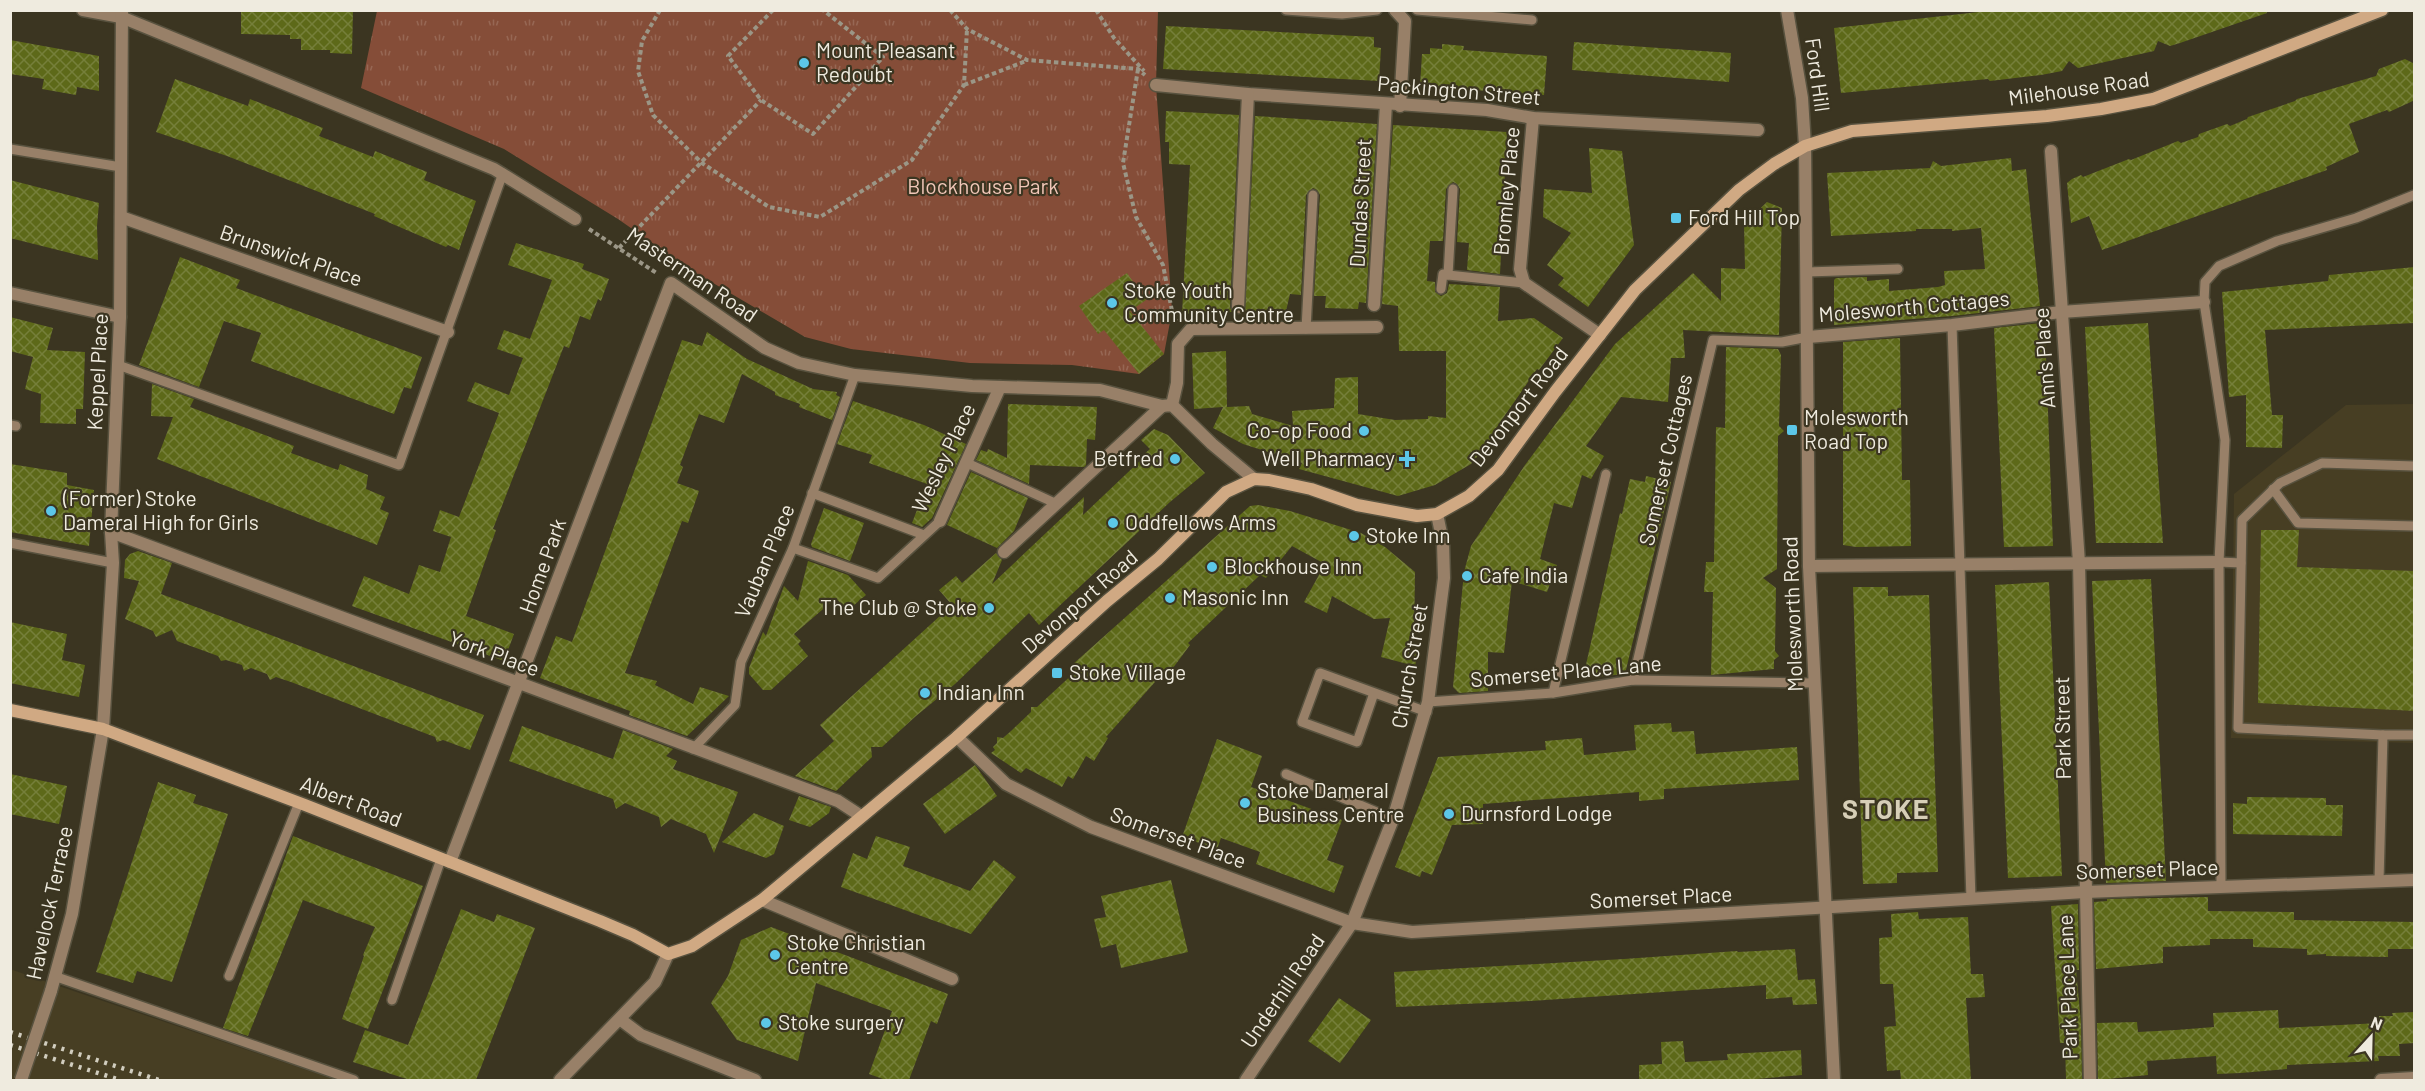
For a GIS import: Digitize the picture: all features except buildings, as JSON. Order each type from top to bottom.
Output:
[{"type":"main road","name":"Milehouse Road","points":[[1774,164],[1805,146],[1852,131],[2047,116],[2153,99],[2382,10]]},
{"type":"main road","name":"Devonport Road","points":[[668,954],[692,946],[762,900],[957,737],[1107,601],[1158,559],[1226,492],[1254,479],[1311,489],[1372,508],[1417,516],[1437,514],[1469,496],[1498,470],[1555,392],[1635,290],[1739,190],[1774,164]]},
{"type":"main road","name":"Albert Road","points":[[10,710],[103,729],[446,860],[633,935],[668,954]]},
{"type":"street","points":[[83,10],[121,14],[503,173],[575,219]]},
{"type":"street","points":[[1395,10],[1405,21],[1400,106]]},
{"type":"street","name":"Ford Hill","points":[[1787,10],[1802,98],[1805,146]]},
{"type":"street","name":"Keppel Place","points":[[103,729],[113,563],[111,532],[120,317],[121,14]]},
{"type":"street","name":"Packington Street","points":[[1156,85],[1400,106],[1487,110],[1533,118],[1758,130]]},
{"type":"street","points":[[1238,307],[1248,94]]},
{"type":"street","name":"Dundas Street","points":[[1374,305],[1386,104]]},
{"type":"street","name":"Bromley Place","points":[[1533,118],[1520,269],[1524,283],[1600,335]]},
{"type":"street","name":"Molesworth Road","points":[[1805,146],[1809,566],[1834,1080]]},
{"type":"street","name":"Ann's Place","points":[[2051,151],[2079,563]]},
{"type":"street","name":"Brunswick Place","points":[[121,217],[448,332]]},
{"type":"street","name":"Masterman Road","points":[[671,283],[765,348],[799,363],[855,375],[1000,387],[1100,390],[1167,406],[1254,479]]},
{"type":"street","name":"Home Park","points":[[446,860],[519,684],[671,283]]},
{"type":"street","points":[[10,293],[120,317]]},
{"type":"street","name":"Molesworth Cottages","points":[[1808,337],[1952,325],[2061,312],[2204,302]]},
{"type":"street","points":[[1004,552],[1167,406],[1177,383],[1178,344],[1191,329],[1377,327]]},
{"type":"street","name":"Wesley Place","points":[[940,521],[1000,387]]},
{"type":"street","name":"Church Street","points":[[1352,922],[1393,819],[1427,707],[1444,578],[1443,543],[1437,514]]},
{"type":"street","name":"York Place","points":[[111,532],[838,801],[861,816]]},
{"type":"street","points":[[1809,566],[2219,562]]},
{"type":"street","name":"Park Street","points":[[2079,563],[2085,892]]},
{"type":"street","name":"Havelock Terrace","points":[[21,1080],[51,991],[72,914],[103,729]]},
{"type":"street","name":"Somerset Place","points":[[957,737],[1006,784],[1091,827],[1352,922],[1412,933],[2085,892],[2415,880]]},
{"type":"street","name":"Park Place Lane","points":[[2085,892],[2090,1080]]},
{"type":"street","points":[[762,900],[952,979]]},
{"type":"street","name":"Underhill Road","points":[[1246,1080],[1352,922]]},
{"type":"street","points":[[560,1080],[621,1020],[655,982],[668,954]]},
{"type":"street","points":[[621,1020],[641,1035],[754,1080]]},
{"type":"street","points":[[2381,1080],[2415,1078]]},
{"type":"lane","points":[[1286,10],[1342,14],[1377,10]]},
{"type":"lane","points":[[1417,10],[1532,20]]},
{"type":"lane","points":[[10,149],[121,167]]},
{"type":"lane","points":[[118,365],[399,465],[503,173]]},
{"type":"lane","points":[[1448,275],[1453,189]]},
{"type":"lane","points":[[1306,328],[1313,195]]},
{"type":"lane","points":[[2221,887],[2219,562],[2225,440],[2204,302],[2205,282],[2219,266],[2277,241],[2356,218],[2415,195]]},
{"type":"lane","points":[[1807,273],[1898,269]]},
{"type":"lane","points":[[1441,289],[1443,274],[1524,283]]},
{"type":"lane","points":[[1952,325],[1971,899]]},
{"type":"lane","name":"Somerset Cottages","points":[[1633,680],[1713,340],[1782,342],[1808,337]]},
{"type":"lane","name":"Vauban Place","points":[[693,749],[735,705],[741,662],[793,548],[855,375]]},
{"type":"lane","points":[[965,462],[1057,504]]},
{"type":"lane","points":[[2415,466],[2322,463],[2280,483],[2242,520],[2238,728],[2415,735]]},
{"type":"lane","points":[[1553,693],[1606,474]]},
{"type":"lane","points":[[2273,489],[2298,523],[2415,526]]},
{"type":"lane","points":[[812,493],[924,535]]},
{"type":"lane","name":"Wesley Place","points":[[793,548],[878,578],[940,521]]},
{"type":"lane","points":[[10,543],[113,563]]},
{"type":"lane","points":[[2219,562],[2241,563]]},
{"type":"lane","points":[[1374,693],[1357,742],[1302,722],[1320,674],[1374,693],[1427,707]]},
{"type":"lane","name":"Somerset Place Lane","points":[[1427,707],[1553,693],[1633,680],[1814,683]]},
{"type":"lane","points":[[2379,881],[2383,735]]},
{"type":"lane","points":[[1286,774],[1393,819]]},
{"type":"lane","points":[[229,976],[299,803]]},
{"type":"lane","points":[[392,1000],[446,860]]},
{"type":"lane","points":[[54,976],[354,1080]]},
{"type":"path","points":[[660,10],[642,41],[638,71],[653,115],[702,163],[769,207],[820,217],[912,160],[964,85],[967,28]]},
{"type":"path","points":[[773,10],[728,56],[761,100],[813,134],[883,57],[823,10]]},
{"type":"path","points":[[950,10],[967,28],[1027,60],[1138,69],[1156,85]]},
{"type":"path","points":[[1096,10],[1114,38],[1156,85]]},
{"type":"path","points":[[964,85],[1027,60]]},
{"type":"path","points":[[1138,69],[1123,163],[1136,217],[1163,265],[1172,311],[1185,335]]},
{"type":"path","points":[[619,248],[761,100]]},
{"type":"path","name":"Masterman Road","points":[[575,219],[671,283]]},
{"type":"shaded area","points":[[2414,404],[2414,743],[2231,738],[2234,494],[2346,405]]},
{"type":"shaded area","points":[[10,969],[44,981],[336,1080],[11,1080]]},
{"type":"green space","name":"Blockhouse Park","points":[[377,11],[1158,11],[1156,85],[1172,311],[1164,354],[1139,374],[1072,365],[970,363],[851,349],[805,337],[691,270],[618,219],[504,149],[361,88]]},
{"type":"railway","points":[[10,1032],[159,1080]]},
{"type":"railway","points":[[10,1045],[120,1080]]},
{"type":"place","name":"Mount Pleasant Redoubt","points":[[804,63]]},
{"type":"place","name":"Ford Hill Top","points":[[1676,218]]},
{"type":"place","name":"Stoke Youth Community Centre","points":[[1112,303]]},
{"type":"place","name":"Molesworth Road Top","points":[[1792,430]]},
{"type":"place","name":"Co-op Food","points":[[1364,431]]},
{"type":"place","name":"Betfred","points":[[1175,459]]},
{"type":"place","name":"Well Pharmacy","points":[[1407,459]]},
{"type":"place","name":"(Former) Stoke Dameral High for Girls","points":[[51,511]]},
{"type":"place","name":"Oddfellows Arms","points":[[1113,523]]},
{"type":"place","name":"Stoke Inn","points":[[1354,536]]},
{"type":"place","name":"Blockhouse Inn","points":[[1212,567]]},
{"type":"place","name":"Cafe India","points":[[1467,576]]},
{"type":"place","name":"Masonic Inn","points":[[1170,598]]},
{"type":"place","name":"The Club @ Stoke","points":[[989,608]]},
{"type":"place","name":"Stoke Village","points":[[1057,673]]},
{"type":"place","name":"Indian Inn","points":[[925,693]]},
{"type":"place","name":"Stoke Dameral Business Centre","points":[[1245,803]]},
{"type":"place","name":"Durnsford Lodge","points":[[1449,814]]},
{"type":"place","name":"Stoke Christian Centre","points":[[775,955]]},
{"type":"place","name":"Stoke surgery","points":[[766,1023]]},
{"type":"district","name":"STOKE","points":[[1886,810]]}]
